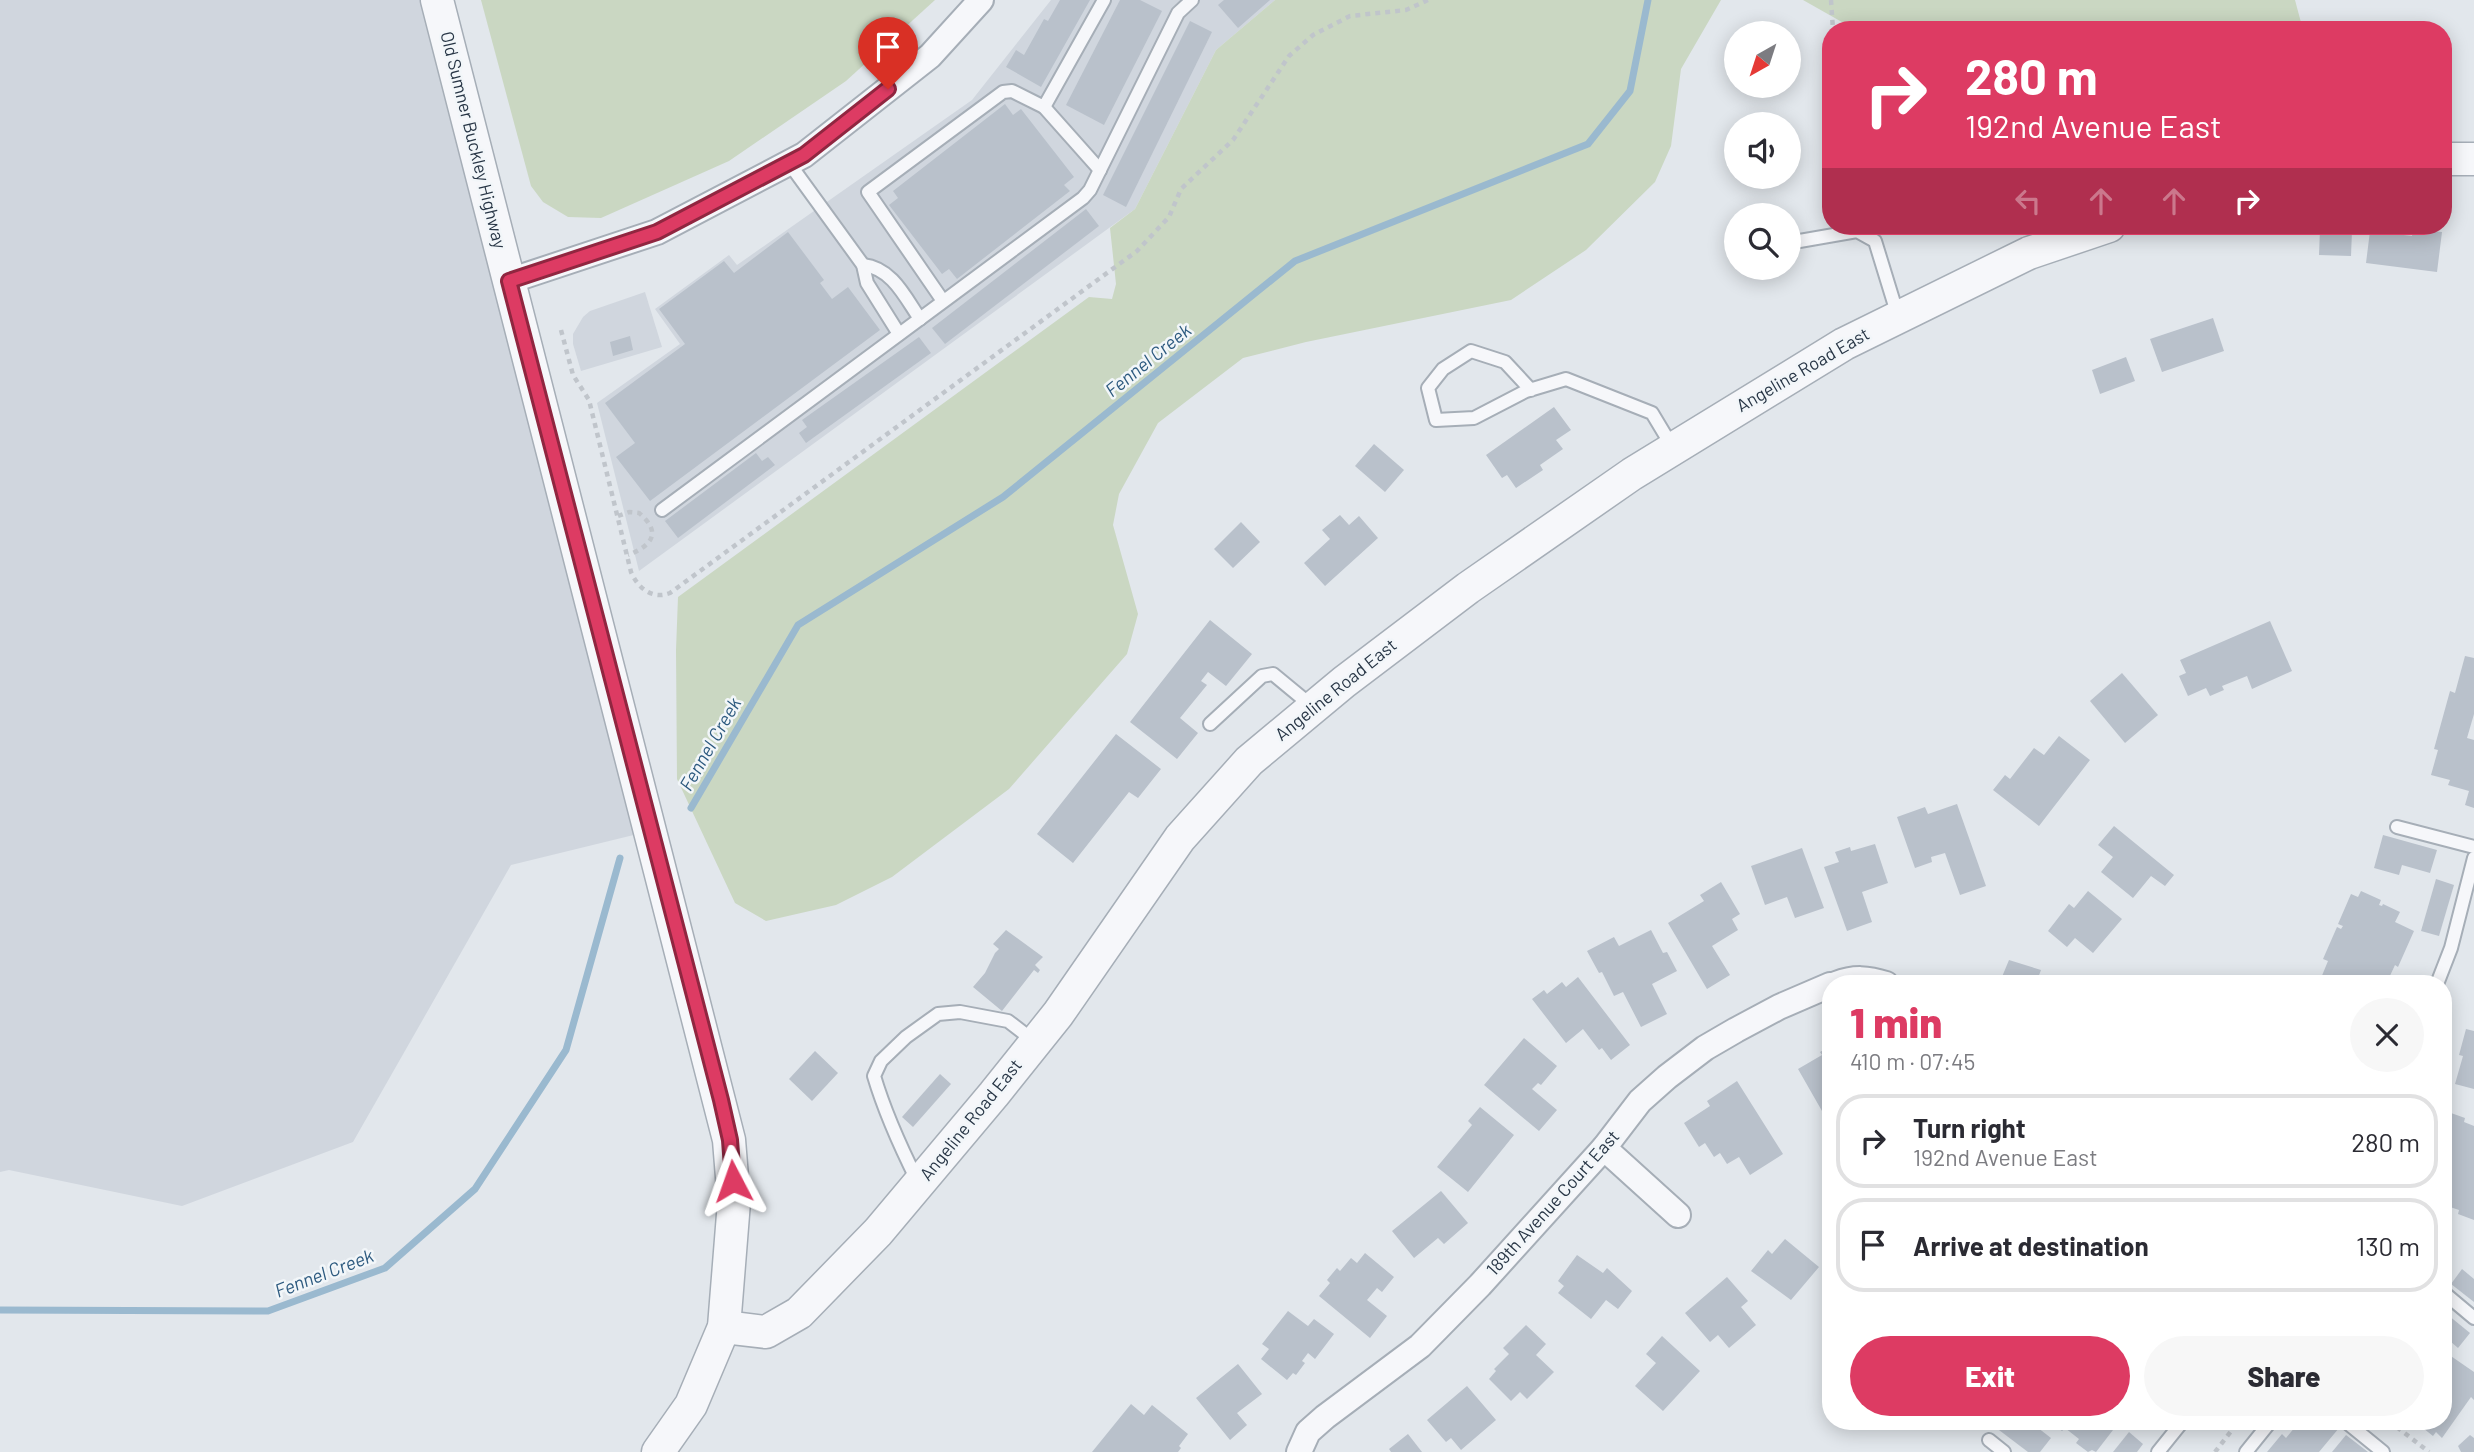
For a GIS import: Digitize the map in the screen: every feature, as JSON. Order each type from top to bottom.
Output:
[{"type":"street","name":"Old Sumner Buckley Highway","points":[[437,0],[730,1140],[734,1202],[724,1326],[691,1405],[658,1452]]},
{"type":"street","points":[[509,281],[657,232],[804,155],[930,56],[981,0]]},
{"type":"street","points":[[2452,159],[2474,159]]},
{"type":"street","name":"Angeline Road East","points":[[724,1326],[766,1332],[799,1313],[878,1233],[1058,1014],[1180,838],[1249,761],[1314,707],[1468,588],[1673,448],[1844,344],[2029,253],[2082,235]]},
{"type":"street","name":"189th Avenue Court East","points":[[1299,1452],[1308,1432],[1420,1346],[1480,1285],[1604,1148],[1640,1101],[1667,1077],[1705,1048],[1779,1007],[1822,988]]},
{"type":"street","points":[[1604,1148],[1678,1215]]},
{"type":"lane","points":[[1044,107],[1104,0]]},
{"type":"lane","points":[[662,510],[1083,198],[1090,190],[1178,13],[1188,1]]},
{"type":"lane","points":[[943,301],[869,192],[1003,92],[1012,91],[1044,107],[1100,170]]},
{"type":"lane","points":[[789,163],[863,265],[863,275],[867,283],[899,334]]},
{"type":"lane","points":[[1801,241],[1830,235]]},
{"type":"lane","points":[[1865,235],[1875,241],[1898,316]]},
{"type":"lane","points":[[863,265],[874,266],[887,274],[920,318]]},
{"type":"lane","points":[[1531,390],[1504,362],[1471,351],[1443,369],[1429,388],[1436,420],[1474,418],[1531,390],[1566,379],[1652,413],[1673,448]]},
{"type":"lane","points":[[1210,724],[1262,676],[1273,674],[1314,707]]},
{"type":"lane","points":[[2397,827],[2474,847]]},
{"type":"lane","points":[[2440,975],[2451,948],[2474,858]]},
{"type":"lane","points":[[919,1184],[882,1104],[874,1076],[881,1061],[906,1037],[938,1014],[960,1012],[1008,1021],[1034,1041]]},
{"type":"lane","points":[[2452,1300],[2474,1318]]},
{"type":"lane","points":[[2158,1452],[2176,1430]]},
{"type":"lane","points":[[2246,1452],[2264,1430]]},
{"type":"lane","points":[[2356,1430],[2384,1452]]},
{"type":"lane","points":[[1989,1440],[2004,1452]]},
{"type":"path","points":[[561,330],[573,376],[589,400],[631,572],[639,586],[655,595],[670,593],[1136,251],[1168,217],[1181,189],[1233,140],[1289,56],[1313,34],[1350,16],[1406,10],[1427,0]]},
{"type":"path","points":[[1831,0],[1832,21]]},
{"type":"path","points":[[618,516],[629,512],[639,513],[651,531],[652,537],[648,545],[628,555]]},
{"type":"path","points":[[2215,1452],[2232,1430]]},
{"type":"path","points":[[2401,1430],[2429,1452]]},
{"type":"shaded area","points":[[0,0],[437,0],[650,831],[511,865],[353,1142],[182,1206],[9,1170],[0,1172]]},
{"type":"shaded area","points":[[1051,0],[1275,0],[1216,50],[1135,209],[639,571],[597,403],[680,344],[655,309],[729,255],[737,265],[972,100]]},
{"type":"shaded area","points":[[645,292],[662,347],[581,371],[573,344],[573,334],[583,317],[590,311]]},
{"type":"green space","points":[[481,0],[935,0],[846,81],[729,161],[601,218],[568,217],[543,202],[531,186]]},
{"type":"green space","points":[[1275,0],[1721,0],[1681,69],[1671,146],[1655,182],[1586,250],[1511,300],[1306,342],[1243,358],[1158,423],[1119,494],[1113,525],[1138,614],[1127,654],[1009,789],[892,877],[836,905],[766,921],[735,903],[677,779],[678,597],[1089,297],[1112,299],[1116,284],[1110,228],[1135,209],[1216,50]]},
{"type":"green space","points":[[1803,0],[2295,0],[2301,21],[1840,21]]},
{"type":"building","points":[[1060,0],[1090,0],[1041,87],[1006,67],[1016,50],[1024,55],[1044,19],[1048,21]]},
{"type":"building","points":[[1120,0],[1140,0],[1162,11],[1104,125],[1066,105]]},
{"type":"building","points":[[1224,0],[1270,0],[1238,28],[1218,5]]},
{"type":"building","points":[[1190,21],[1212,32],[1126,207],[1103,195]]},
{"type":"building","points":[[1005,104],[1013,115],[1021,109],[1074,177],[1064,185],[1070,191],[957,279],[949,269],[942,274],[889,205],[898,198],[893,191]]},
{"type":"building","points":[[1086,209],[1099,226],[945,344],[932,328]]},
{"type":"building","points":[[788,232],[824,280],[820,283],[832,299],[848,287],[880,330],[650,501],[616,457],[635,443],[605,403],[685,344],[659,309],[724,261],[734,273]]},
{"type":"building","points":[[2320,235],[2352,235],[2351,256],[2319,255]]},
{"type":"building","points":[[2370,235],[2442,235],[2437,272],[2366,263]]},
{"type":"building","points":[[2213,318],[2224,351],[2162,372],[2150,339]]},
{"type":"building","points":[[630,336],[633,350],[613,356],[610,342]]},
{"type":"building","points":[[919,337],[931,353],[806,443],[799,433],[807,427],[802,420]]},
{"type":"building","points":[[2126,357],[2135,381],[2100,394],[2092,370]]},
{"type":"building","points":[[1554,407],[1571,430],[1556,440],[1563,449],[1540,465],[1543,470],[1516,488],[1507,475],[1502,478],[1486,455]]},
{"type":"building","points":[[1374,444],[1404,470],[1385,492],[1355,466]]},
{"type":"building","points":[[756,453],[762,461],[768,457],[775,465],[678,538],[665,521]]},
{"type":"building","points":[[1340,515],[1349,525],[1359,516],[1378,538],[1325,586],[1304,563],[1330,539],[1322,530]]},
{"type":"building","points":[[1241,522],[1260,542],[1233,568],[1214,549]]},
{"type":"building","points":[[1210,620],[1252,654],[1226,686],[1208,672],[1201,681],[1207,685],[1180,718],[1198,733],[1177,759],[1130,722]]},
{"type":"building","points":[[2270,621],[2292,671],[2252,689],[2247,676],[2222,686],[2224,690],[2210,696],[2206,688],[2188,696],[2179,676],[2186,673],[2180,660]]},
{"type":"building","points":[[2465,656],[2474,658],[2474,714],[2467,738],[2474,740],[2474,808],[2465,805],[2469,791],[2448,785],[2450,780],[2431,775],[2438,750],[2434,749],[2450,691],[2455,693]]},
{"type":"building","points":[[2122,673],[2158,715],[2125,743],[2090,701]]},
{"type":"building","points":[[1116,734],[1161,769],[1138,798],[1129,792],[1073,863],[1037,834]]},
{"type":"building","points":[[2059,736],[2090,760],[2039,826],[1993,790],[2005,775],[2010,779],[2034,748],[2044,755]]},
{"type":"building","points":[[1957,804],[1986,886],[1960,895],[1945,853],[1931,857],[1932,862],[1915,868],[1897,817],[1925,807],[1928,814]]},
{"type":"building","points":[[2114,826],[2174,875],[2165,886],[2151,876],[2133,898],[2101,872],[2113,857],[2098,845]]},
{"type":"building","points":[[2383,835],[2437,850],[2430,873],[2402,865],[2399,875],[2374,868]]},
{"type":"building","points":[[1875,844],[1888,883],[1862,892],[1872,922],[1847,931],[1824,867],[1839,862],[1835,852],[1850,847],[1851,851]]},
{"type":"building","points":[[1802,848],[1824,908],[1795,918],[1787,897],[1765,905],[1751,866]]},
{"type":"building","points":[[2436,879],[2454,885],[2439,936],[2421,931]]},
{"type":"building","points":[[1721,882],[1740,914],[1732,919],[1738,930],[1712,946],[1730,975],[1707,989],[1668,923],[1704,901],[1700,895]]},
{"type":"building","points":[[2088,891],[2122,919],[2093,953],[2075,938],[2067,947],[2048,931],[2069,904],[2074,908]]},
{"type":"building","points":[[2361,891],[2381,900],[2379,905],[2383,904],[2400,912],[2395,922],[2414,931],[2398,967],[2395,965],[2390,975],[2322,975],[2328,961],[2323,959],[2337,927],[2341,929],[2343,926],[2338,924],[2351,894],[2358,897]]},
{"type":"building","points":[[1006,930],[1043,957],[1035,965],[1040,970],[1038,973],[1034,970],[1002,1011],[973,987],[999,949],[993,944]]},
{"type":"building","points":[[1651,930],[1663,953],[1667,952],[1677,971],[1652,984],[1667,1014],[1641,1027],[1623,992],[1614,996],[1587,951],[1614,937],[1619,946]]},
{"type":"building","points":[[2009,960],[2041,970],[2039,975],[2003,975]]},
{"type":"building","points":[[1578,977],[1630,1045],[1611,1060],[1602,1048],[1599,1050],[1583,1029],[1566,1043],[1532,999],[1544,990],[1547,994],[1562,982],[1566,987]]},
{"type":"building","points":[[2466,1029],[2474,1031],[2474,1089],[2455,1084],[2463,1056],[2459,1055]]},
{"type":"building","points":[[1524,1038],[1557,1066],[1541,1085],[1538,1083],[1532,1089],[1557,1110],[1539,1131],[1484,1085]]},
{"type":"building","points":[[815,1051],[838,1073],[812,1101],[789,1079]]},
{"type":"building","points":[[1822,1055],[1822,1111],[1798,1069]]},
{"type":"building","points":[[940,1074],[951,1084],[913,1127],[902,1117]]},
{"type":"building","points":[[1737,1081],[1783,1154],[1750,1175],[1739,1157],[1727,1164],[1720,1153],[1714,1157],[1705,1143],[1699,1147],[1684,1123],[1710,1106],[1707,1101]]},
{"type":"building","points":[[1480,1107],[1514,1135],[1468,1192],[1437,1167],[1472,1125],[1468,1121]]},
{"type":"building","points":[[2452,1113],[2465,1118],[2464,1122],[2474,1126],[2474,1220],[2458,1214],[2459,1210],[2452,1208]]},
{"type":"building","points":[[1441,1191],[1468,1223],[1444,1244],[1438,1238],[1414,1258],[1392,1231]]},
{"type":"building","points":[[1785,1239],[1819,1267],[1791,1300],[1751,1271],[1768,1250],[1772,1254]]},
{"type":"building","points":[[1365,1253],[1394,1277],[1382,1292],[1377,1288],[1367,1300],[1387,1316],[1370,1338],[1319,1296],[1330,1283],[1327,1280],[1337,1268],[1340,1271],[1351,1258],[1357,1263]]},
{"type":"building","points":[[1577,1255],[1603,1273],[1607,1268],[1632,1291],[1618,1309],[1606,1300],[1591,1319],[1558,1293],[1564,1286],[1558,1281]]},
{"type":"building","points":[[2462,1269],[2474,1279],[2474,1302],[2452,1285]]},
{"type":"building","points":[[1727,1277],[1748,1301],[1741,1307],[1756,1325],[1729,1348],[1718,1335],[1710,1342],[1685,1313]]},
{"type":"building","points":[[1288,1311],[1308,1326],[1314,1319],[1334,1334],[1315,1359],[1308,1353],[1302,1361],[1305,1363],[1296,1375],[1293,1373],[1287,1380],[1261,1359],[1269,1349],[1262,1344]]},
{"type":"building","points":[[2452,1318],[2470,1333],[2458,1348],[2452,1343]]},
{"type":"building","points":[[1526,1325],[1546,1344],[1536,1355],[1554,1372],[1527,1399],[1520,1392],[1511,1401],[1489,1379],[1496,1371],[1494,1369],[1509,1354],[1503,1348]]},
{"type":"building","points":[[1662,1336],[1700,1371],[1663,1411],[1635,1386],[1656,1363],[1646,1354]]},
{"type":"building","points":[[2452,1357],[2474,1372],[2474,1400],[2471,1397],[2452,1424]]},
{"type":"building","points":[[1238,1364],[1262,1394],[1237,1413],[1247,1425],[1230,1440],[1196,1398]]},
{"type":"building","points":[[1467,1386],[1496,1420],[1461,1450],[1451,1438],[1446,1442],[1427,1420]]},
{"type":"building","points":[[1131,1404],[1144,1415],[1152,1405],[1188,1434],[1178,1452],[1092,1452]]},
{"type":"building","points":[[1999,1430],[2041,1430],[2051,1438],[2040,1452],[2028,1452]]},
{"type":"building","points":[[2068,1430],[2113,1430],[2096,1452],[2088,1452],[2076,1443],[2079,1439]]},
{"type":"building","points":[[2293,1430],[2337,1430],[2319,1452],[2267,1452],[2282,1434],[2286,1438]]},
{"type":"building","points":[[2426,1430],[2448,1430],[2442,1438],[2436,1432],[2433,1436]]},
{"type":"building","points":[[2129,1432],[2143,1444],[2137,1452],[2113,1452]]},
{"type":"building","points":[[1408,1434],[1422,1452],[1391,1452],[1389,1449]]},
{"type":"building","points":[[2346,1435],[2368,1452],[2332,1452]]},
{"type":"building","points":[[2470,1435],[2474,1438],[2474,1452],[2461,1452],[2458,1446]]},
{"type":"waterway","name":"Fennel Creek","points":[[691,808],[798,625],[1003,497],[1295,261],[1588,144],[1630,91],[1648,0]]},
{"type":"waterway","name":"Fennel Creek","points":[[0,1310],[268,1311],[385,1268],[475,1189],[566,1050],[620,858]]},
{"type":"route","points":[[733,1181],[730,1140],[721,1100],[509,281],[657,232],[804,155],[888,89]]}]
